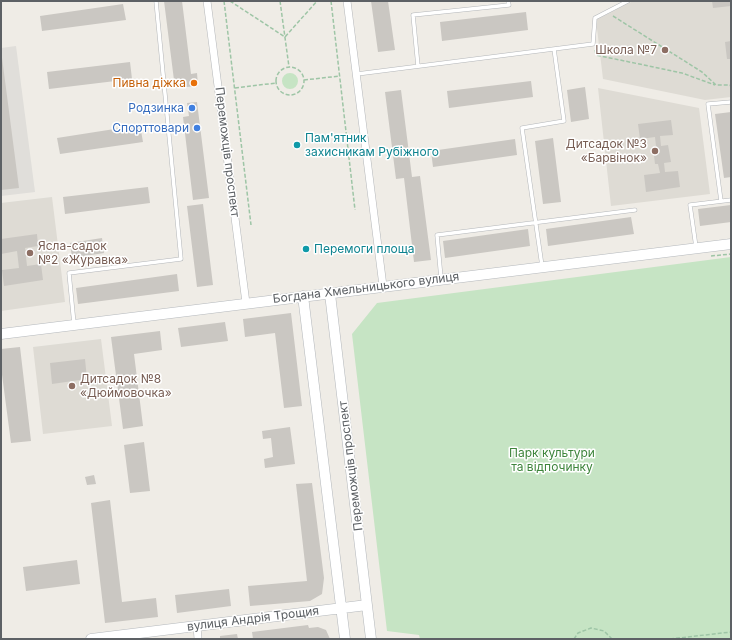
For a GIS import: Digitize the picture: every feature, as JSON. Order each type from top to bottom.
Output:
[{"type":"street","name":"Переможців проспект","points":[[207,1],[246,303]]},
{"type":"street","points":[[347,1],[383,286]]},
{"type":"street","name":"Богдана Хмельницького вулиця","points":[[1,334],[731,244]]},
{"type":"street","name":"Переможців проспект","points":[[330,294],[371,639]]},
{"type":"street","points":[[303,296],[345,639]]},
{"type":"street","name":"вулиця Андрія Трощия","points":[[91,639],[367,605]]},
{"type":"street","points":[[196,626],[198,639]]},
{"type":"lane","points":[[74,325],[69,273],[181,259],[156,1]]},
{"type":"lane","points":[[418,66],[412,15],[508,5],[508,1]]},
{"type":"lane","points":[[356,74],[593,44],[595,18],[628,1]]},
{"type":"lane","points":[[542,267],[522,128],[564,121],[554,48]]},
{"type":"lane","points":[[721,201],[708,104],[731,102]]},
{"type":"lane","points":[[696,248],[690,205],[731,200]]},
{"type":"lane","points":[[441,279],[437,235],[635,210]]},
{"type":"path","points":[[224,1],[251,225]]},
{"type":"path","points":[[230,1],[285,37]]},
{"type":"path","points":[[280,1],[289,67]]},
{"type":"path","points":[[285,37],[317,1]]},
{"type":"path","points":[[331,1],[355,210]]},
{"type":"path","points":[[606,12],[702,72],[716,85]]},
{"type":"path","points":[[593,44],[596,54],[682,73],[716,85],[730,85],[731,87]]},
{"type":"path","points":[[289,67],[298,69],[302,72],[304,80],[301,90],[293,95],[288,95],[280,91],[276,83],[278,74],[289,67]]},
{"type":"path","points":[[304,80],[340,76]]},
{"type":"path","points":[[235,88],[276,83]]},
{"type":"path","points":[[574,639],[578,633],[591,628],[604,631],[612,639]]},
{"type":"path","points":[[670,639],[731,632]]},
{"type":"shaded area","name":"Школа №7","points":[[633,1],[731,1],[731,97],[705,100],[603,79],[596,20]]},
{"type":"shaded area","points":[[16,46],[35,192],[1,196],[1,48]]},
{"type":"shaded area","name":"Дитсадок №3 «Барвінок»","points":[[598,88],[699,108],[710,194],[611,206]]},
{"type":"shaded area","name":"Ясла-садок №2 «Журавка»","points":[[52,197],[65,302],[1,311],[1,203]]},
{"type":"shaded area","name":"Дитсадок №8 «Дюймовочка»","points":[[101,339],[112,426],[43,434],[33,347]]},
{"type":"green space","points":[[290,73],[297,78],[298,81],[293,88],[290,89],[283,84],[282,81],[287,74]]},
{"type":"green space","name":"Парк культури та відпочинку","points":[[731,257],[731,639],[420,639],[419,635],[387,631],[352,334],[377,303]]},
{"type":"building","points":[[164,1],[182,1],[191,74],[197,73],[198,86],[175,88]]},
{"type":"building","points":[[371,1],[388,1],[395,50],[378,52]]},
{"type":"building","points":[[712,1],[731,1],[731,6],[713,8]]},
{"type":"building","points":[[123,4],[126,20],[42,31],[40,16]]},
{"type":"building","points":[[526,12],[528,30],[442,41],[440,22]]},
{"type":"building","points":[[731,41],[731,59],[727,59],[725,42]]},
{"type":"building","points":[[1,50],[19,188],[1,190]]},
{"type":"building","points":[[130,62],[132,79],[49,89],[47,72]]},
{"type":"building","points":[[531,81],[533,97],[449,108],[447,91]]},
{"type":"building","points":[[585,87],[589,119],[571,122],[567,90]]},
{"type":"building","points":[[401,90],[412,177],[420,176],[431,260],[414,262],[404,178],[396,179],[385,92]]},
{"type":"building","points":[[197,102],[209,198],[193,200],[183,117],[189,116],[187,103]]},
{"type":"building","points":[[731,112],[731,177],[724,178],[715,114]]},
{"type":"building","points":[[671,120],[673,135],[660,136],[661,146],[668,145],[671,162],[664,163],[665,172],[678,171],[680,187],[646,192],[644,175],[660,173],[658,164],[655,164],[653,147],[656,146],[655,137],[640,139],[638,124]]},
{"type":"building","points":[[140,125],[143,142],[60,154],[57,138]]},
{"type":"building","points":[[553,138],[561,202],[543,204],[535,141]]},
{"type":"building","points":[[515,139],[517,155],[433,167],[431,151]]},
{"type":"building","points":[[148,187],[150,203],[65,214],[63,197]]},
{"type":"building","points":[[203,204],[213,285],[197,287],[187,206]]},
{"type":"building","points":[[731,205],[731,222],[700,226],[698,209]]},
{"type":"building","points":[[631,217],[634,234],[548,246],[546,229]]},
{"type":"building","points":[[528,229],[530,246],[445,258],[443,241]]},
{"type":"building","points":[[37,234],[38,246],[25,248],[27,266],[41,264],[43,280],[4,286],[2,270],[19,268],[17,251],[1,254],[1,239]]},
{"type":"building","points":[[102,238],[104,253],[72,258],[70,243]]},
{"type":"building","points":[[177,274],[179,291],[78,304],[76,288]]},
{"type":"building","points":[[291,313],[302,406],[284,408],[275,333],[245,337],[243,319]]},
{"type":"building","points":[[225,322],[228,341],[181,347],[178,328]]},
{"type":"building","points":[[160,331],[162,350],[134,354],[143,426],[123,429],[111,337]]},
{"type":"building","points":[[20,347],[31,441],[11,443],[1,367],[1,349]]},
{"type":"building","points":[[85,359],[87,379],[52,384],[50,363]]},
{"type":"building","points":[[290,427],[295,464],[265,468],[264,459],[273,457],[271,438],[263,439],[262,431]]},
{"type":"building","points":[[144,442],[150,491],[130,493],[124,445]]},
{"type":"building","points":[[94,475],[96,484],[87,485],[85,477]]},
{"type":"building","points":[[312,483],[324,578],[322,594],[310,601],[250,606],[248,586],[307,581],[296,484]]},
{"type":"building","points":[[110,500],[122,602],[156,598],[158,617],[105,623],[91,503]]},
{"type":"building","points":[[77,560],[80,584],[26,591],[23,567]]},
{"type":"building","points":[[229,589],[231,606],[177,613],[175,595]]},
{"type":"building","points":[[308,625],[309,628],[318,627],[326,630],[330,639],[253,639],[252,632]]},
{"type":"building","points":[[237,634],[238,639],[220,639],[220,636]]},
{"type":"place","name":"Школа №7","points":[[665,50]]},
{"type":"place","name":"Пивна діжка","points":[[194,83]]},
{"type":"place","name":"Родзинка","points":[[192,108]]},
{"type":"place","name":"Спорттовари","points":[[197,128]]},
{"type":"place","name":"Пам'ятник захисникам Рубіжного","points":[[297,145]]},
{"type":"place","name":"Дитсадок №3 «Барвінок»","points":[[655,151]]},
{"type":"place","name":"Перемоги площа","points":[[306,249]]},
{"type":"place","name":"Ясла-садок №2 «Журавка»","points":[[30,253]]},
{"type":"place","name":"Дитсадок №8 «Дюймовочка»","points":[[72,386]]}]
